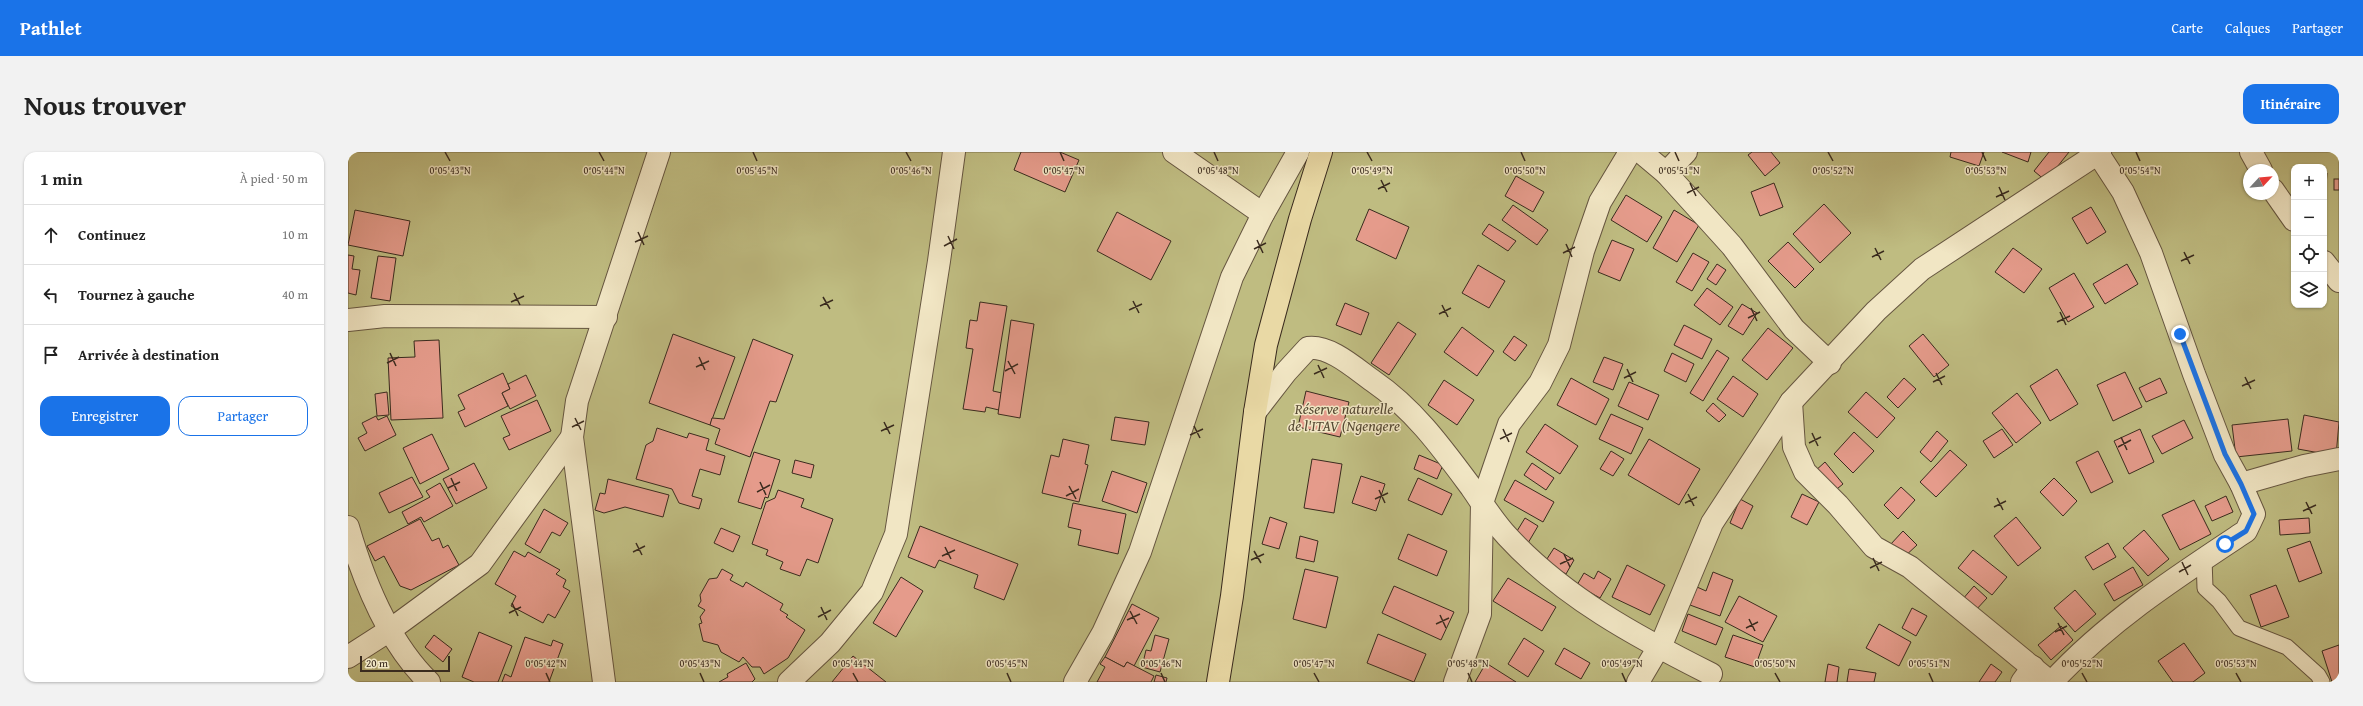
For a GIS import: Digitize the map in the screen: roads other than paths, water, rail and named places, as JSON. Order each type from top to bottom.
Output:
[{"type":"highway","points":[[1218,682],[1232,596],[1255,412],[1268,338],[1300,219],[1321,152]]},
{"type":"street","points":[[604,682],[572,437],[577,401],[606,317],[658,152]]},
{"type":"street","points":[[789,682],[830,643],[872,592],[896,534],[940,261],[954,152]]},
{"type":"street","points":[[1174,152],[1263,214]]},
{"type":"street","points":[[1075,682],[1103,633],[1140,552],[1232,277],[1263,214],[1298,152]]},
{"type":"street","points":[[1456,682],[1480,614],[1482,503],[1509,424],[1540,383],[1559,345],[1583,251],[1600,202],[1630,152]]},
{"type":"street","points":[[1640,152],[1666,174],[1732,246],[1794,329],[1830,363]]},
{"type":"street","points":[[1666,174],[1686,152]]},
{"type":"street","points":[[1638,682],[1658,647],[1712,523],[1791,402],[1830,363],[1876,311],[1922,269],[2098,152],[2123,192],[2151,253],[2194,374],[2225,454],[2241,484],[2254,514],[2246,531],[2152,593],[2068,665],[2051,682],[2027,675],[1910,567],[1874,547],[1838,505],[1805,472],[1794,447],[1791,402]]},
{"type":"street","points":[[2251,152],[2258,164]]},
{"type":"street","points":[[2279,199],[2291,216]]},
{"type":"street","points":[[2327,266],[2339,281]]},
{"type":"street","points":[[348,320],[385,316],[606,317]]},
{"type":"street","points":[[1255,412],[1286,372],[1308,348],[1317,347],[1344,361],[1380,386],[1423,424],[1507,535],[1542,568],[1596,610],[1658,647],[1711,674]]},
{"type":"street","points":[[348,657],[390,630],[480,564],[572,437]]},
{"type":"street","points":[[2241,484],[2304,466],[2339,459]]},
{"type":"street","points":[[348,527],[359,565],[390,630],[417,670],[430,682]]},
{"type":"lane","points":[[2204,558],[2205,588],[2219,601],[2239,628],[2287,647],[2318,675],[2322,682]]},
{"type":"park label","name":"Réserve naturelle de l'ITAV (Ngengere","points":[[1344,416]]}]
